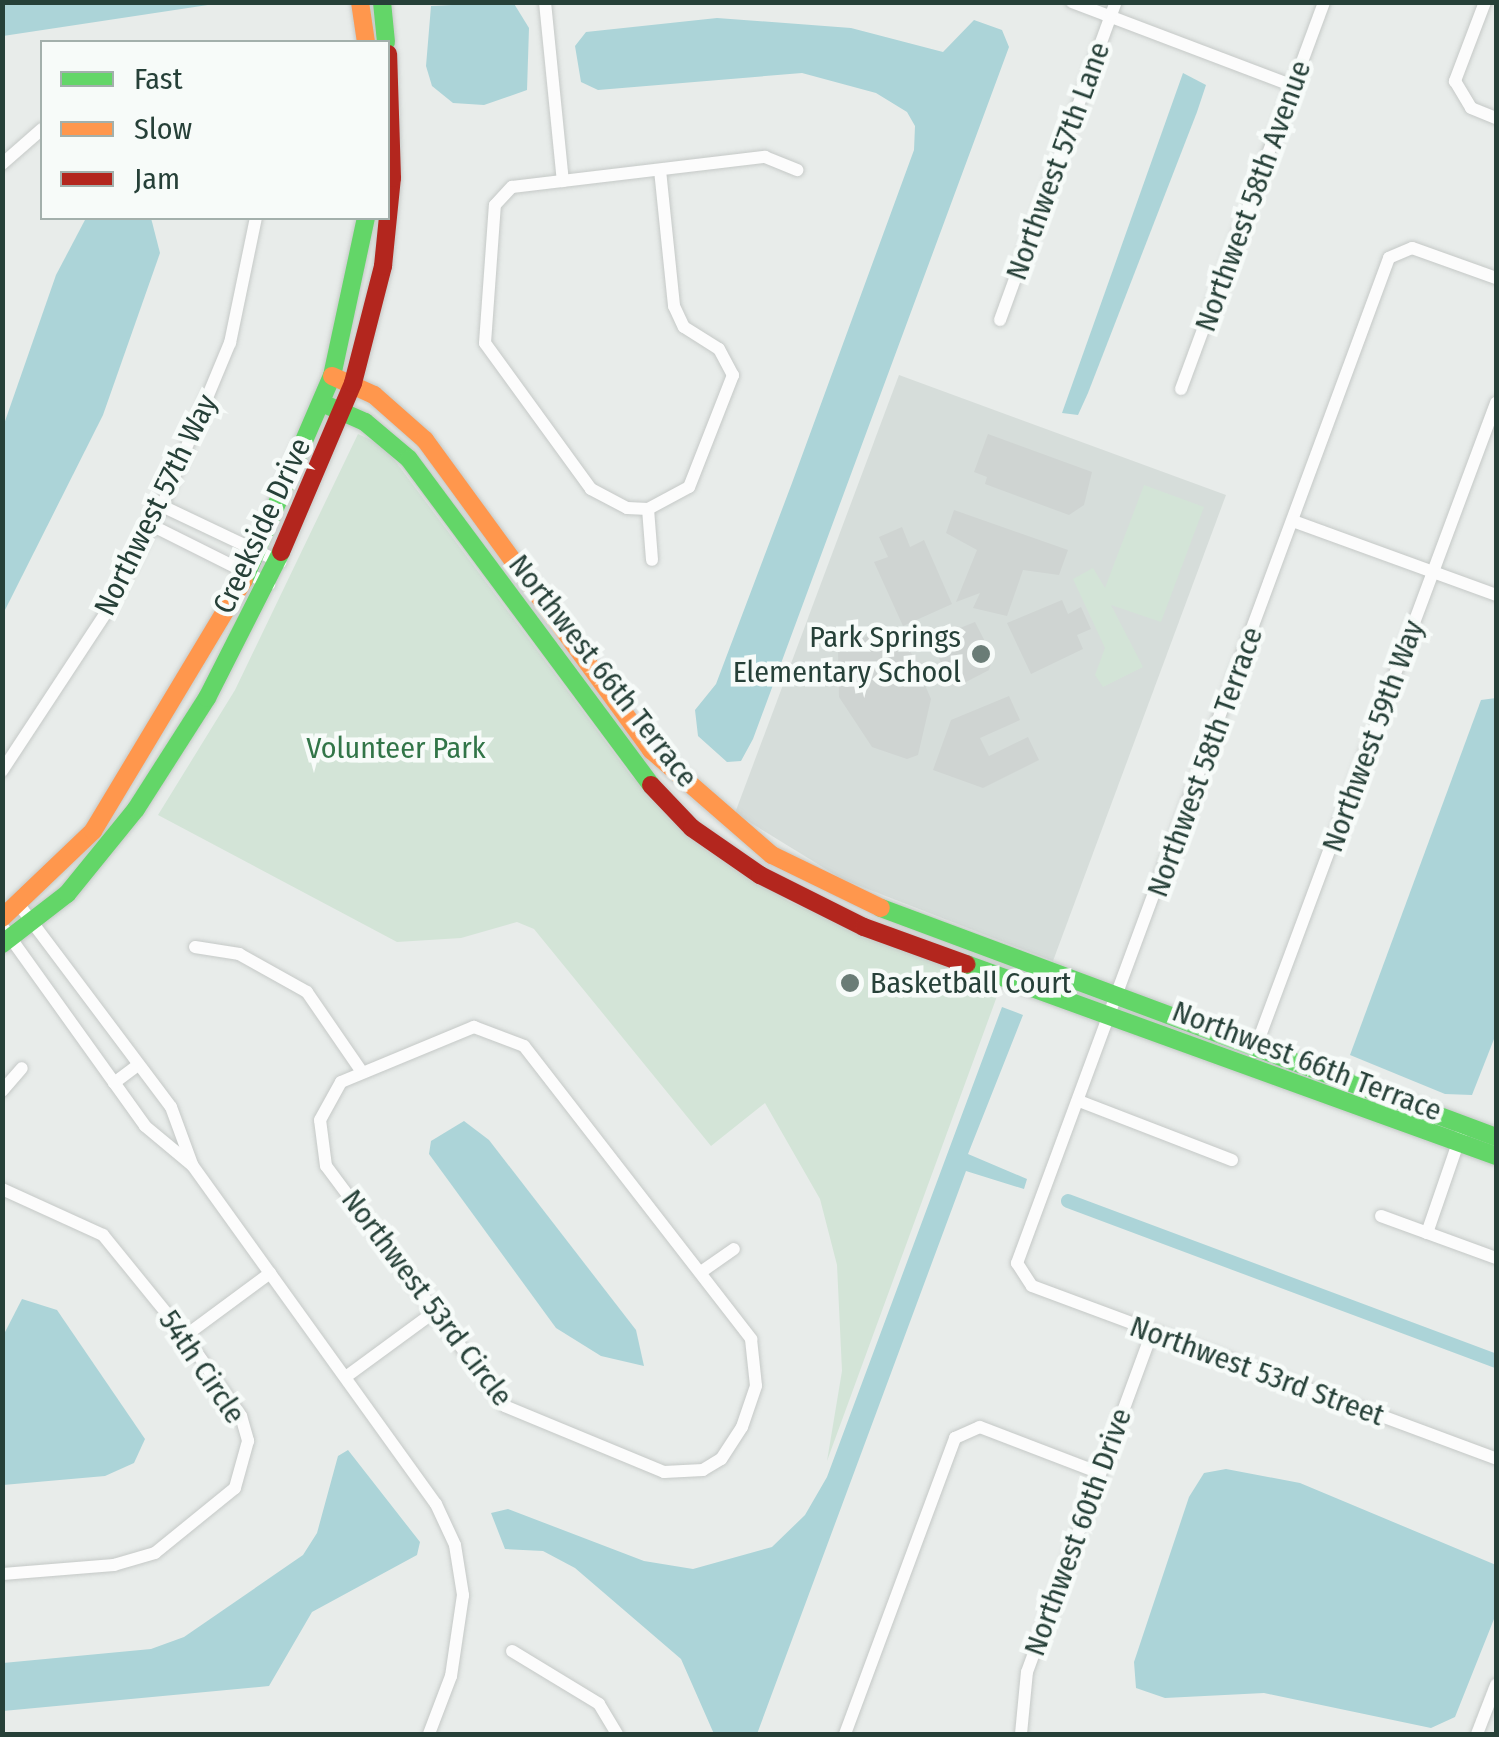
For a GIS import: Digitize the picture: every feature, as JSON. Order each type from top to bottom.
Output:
[{"type":"street","points":[[360,2],[366,40]]},
{"type":"street","points":[[382,2],[386,40]]},
{"type":"street","points":[[544,2],[563,181]]},
{"type":"street","points":[[1072,2],[1114,9],[1293,86]]},
{"type":"street","name":"Northwest 58th Avenue","points":[[1181,389],[1324,2]]},
{"type":"street","points":[[1485,2],[1455,81],[1460,96],[1496,118]]},
{"type":"street","name":"Northwest 57th Lane","points":[[1000,320],[1114,9]]},
{"type":"street","points":[[2,164],[40,131]]},
{"type":"street","points":[[660,170],[674,306],[684,327],[730,362],[733,375],[689,487],[648,508],[627,508],[592,489],[485,344],[480,328],[501,195],[563,181],[765,158],[797,170]]},
{"type":"street","name":"Northwest 57th Way","points":[[2,771],[162,506],[230,343],[256,220]]},
{"type":"street","name":"Creekside Drive","points":[[2,918],[58,872],[119,795],[250,574],[332,376],[366,220]]},
{"type":"street","name":"Creekside Drive","points":[[6,937],[33,925],[136,810],[269,584],[353,384],[388,220]]},
{"type":"street","name":"Northwest 58th Terrace","points":[[1022,1276],[1017,1263],[1398,248],[1496,278]]},
{"type":"street","name":"Northwest 66th Terrace","points":[[332,376],[353,384],[425,440],[651,750],[710,809],[836,890],[1496,1137]]},
{"type":"street","name":"Northwest 66th Terrace","points":[[322,403],[343,411],[410,459],[635,769],[692,828],[829,912],[1457,1146],[1496,1156]]},
{"type":"street","name":"Northwest 59th Way","points":[[1248,1068],[1496,403]]},
{"type":"street","points":[[162,506],[280,562]]},
{"type":"street","points":[[648,508],[652,560]]},
{"type":"street","points":[[1293,521],[1496,596]]},
{"type":"street","points":[[152,526],[269,584]]},
{"type":"street","points":[[20,906],[171,1107],[193,1166]]},
{"type":"street","points":[[938,954],[946,932]]},
{"type":"street","points":[[6,937],[145,1126],[193,1166],[436,1504],[455,1545],[460,1640],[429,1734]]},
{"type":"street","points":[[194,947],[239,954],[307,992],[360,1069]]},
{"type":"street","name":"Northwest 53rd Circle","points":[[474,1027],[510,1036],[701,1272],[751,1339],[756,1386],[733,1446],[703,1470],[684,1473],[525,1420],[487,1386],[326,1166],[320,1120],[341,1082],[360,1069],[474,1027]]},
{"type":"street","points":[[114,1082],[138,1065]]},
{"type":"street","points":[[2,1091],[22,1068]]},
{"type":"street","points":[[1079,1101],[1232,1160]]},
{"type":"street","points":[[1427,1233],[1464,1127]]},
{"type":"street","name":"54th Circle","points":[[2,1189],[103,1234],[185,1336],[240,1416],[248,1452],[236,1488],[135,1560],[2,1574]]},
{"type":"street","points":[[1381,1216],[1496,1258]]},
{"type":"street","points":[[701,1272],[734,1249]]},
{"type":"street","points":[[185,1336],[270,1273]]},
{"type":"street","name":"Northwest 53rd Street","points":[[1022,1276],[1152,1334],[1496,1459]]},
{"type":"street","points":[[347,1376],[434,1312]]},
{"type":"street","name":"Northwest 60th Drive","points":[[1021,1734],[1027,1672],[1152,1334]]},
{"type":"street","points":[[845,1734],[955,1438],[980,1427],[1100,1473]]},
{"type":"street","points":[[512,1651],[544,1677],[599,1704],[617,1734]]},
{"type":"street","points":[[1478,1734],[1496,1685]]},
{"type":"shaded area","name":"Park Springs Elementary School","points":[[899,375],[1226,495],[1053,961],[842,879],[735,813]]},
{"type":"green space","name":"Volunteer Park","points":[[358,434],[384,446],[632,777],[788,901],[1000,988],[827,1461],[842,1371],[837,1265],[820,1199],[765,1103],[711,1146],[534,929],[517,922],[461,938],[397,942],[158,815],[235,690]]},
{"type":"green space","points":[[1144,485],[1204,507],[1161,622],[1111,605],[1143,667],[1103,687],[1095,675],[1105,648],[1073,579],[1093,568],[1105,588]]},
{"type":"water","points":[[3,2],[221,2],[221,3],[3,36]]},
{"type":"water","points":[[513,2],[529,28],[527,90],[484,105],[453,103],[432,86],[426,66],[431,6]]},
{"type":"water","points":[[717,18],[851,28],[943,52],[974,20],[1002,30],[1009,47],[753,739],[741,761],[727,762],[698,736],[695,710],[716,684],[792,483],[914,150],[915,126],[907,112],[876,93],[802,73],[598,90],[581,82],[575,46],[586,32]]},
{"type":"water","points":[[1183,73],[1206,85],[1197,112],[1088,393],[1078,415],[1062,413]]},
{"type":"water","points":[[85,220],[152,220],[160,253],[103,415],[3,614],[3,427],[56,275]]},
{"type":"water","points":[[1496,698],[1496,1034],[1472,1095],[1445,1094],[1350,1055],[1481,700]]},
{"type":"water","points":[[1002,1007],[1023,1015],[968,1154],[1027,1179],[1024,1189],[966,1171],[757,1734],[714,1734],[681,1659],[575,1568],[543,1551],[505,1549],[491,1513],[508,1509],[644,1561],[693,1569],[772,1547],[805,1515],[827,1477]]},
{"type":"water","points":[[464,1121],[489,1140],[636,1330],[644,1366],[601,1356],[556,1328],[429,1154],[431,1141]]},
{"type":"water","points":[[22,1299],[57,1310],[145,1439],[134,1463],[105,1476],[3,1485],[3,1336]]},
{"type":"water","points":[[348,1450],[420,1542],[417,1555],[312,1612],[269,1686],[3,1711],[3,1663],[151,1649],[184,1637],[303,1555],[317,1533],[338,1456]]},
{"type":"water","points":[[1226,1469],[1300,1483],[1496,1565],[1496,1614],[1455,1717],[1431,1728],[1264,1693],[1165,1698],[1136,1688],[1134,1662],[1189,1497],[1204,1473]]},
{"type":"building","points":[[988,434],[1092,472],[1084,505],[1069,515],[985,484],[987,477],[974,472]]},
{"type":"building","name":"Park Springs Elementary School","points":[[954,510],[1068,550],[1059,575],[1023,570],[1007,616],[973,608],[980,593],[956,602],[977,550],[946,533]]},
{"type":"building","name":"Park Springs Elementary School","points":[[902,527],[910,547],[924,540],[952,604],[903,626],[874,562],[888,557],[879,537]]},
{"type":"building","name":"Park Springs Elementary School","points":[[1062,600],[1068,614],[1081,607],[1091,629],[1077,635],[1083,649],[1031,674],[1007,623]]},
{"type":"building","name":"Park Springs Elementary School","points":[[975,622],[993,657],[989,670],[966,682],[946,675],[935,648],[940,636]]},
{"type":"building","name":"Park Springs Elementary School","points":[[878,631],[898,652],[909,648],[931,699],[918,755],[907,759],[872,747],[839,697],[838,650]]},
{"type":"building","name":"Park Springs Elementary School","points":[[1009,696],[1020,720],[980,738],[989,756],[1028,737],[1039,760],[983,788],[933,770],[951,720]]},
{"type":"waterway","points":[[1068,1201],[1496,1361]]},
{"type":"traffic: fast","points":[[382,2],[386,40]]},
{"type":"traffic: fast","points":[[244,580],[332,376],[366,220]]},
{"type":"traffic: fast","points":[[322,403],[365,422],[409,459],[651,785]]},
{"type":"traffic: fast","points":[[2,944],[67,894],[136,809],[207,698],[281,552]]},
{"type":"traffic: fast","points":[[881,908],[1496,1137]]},
{"type":"traffic: fast","points":[[966,964],[1496,1156]]},
{"type":"traffic: slow","points":[[360,2],[366,40]]},
{"type":"traffic: slow","points":[[332,376],[374,395],[425,440],[651,750],[772,855],[881,908]]},
{"type":"traffic: slow","points":[[2,918],[93,831],[244,580]]},
{"type":"traffic: jam","points":[[390,116],[390,198]]},
{"type":"traffic: jam","points":[[281,552],[353,383],[383,266],[388,220]]},
{"type":"traffic: jam","points":[[651,785],[692,828],[760,875],[864,927],[966,964]]},
{"type":"place","name":"Park Springs Elementary School","points":[[981,654]]},
{"type":"place","name":"Basketball Court","points":[[850,983]]}]
